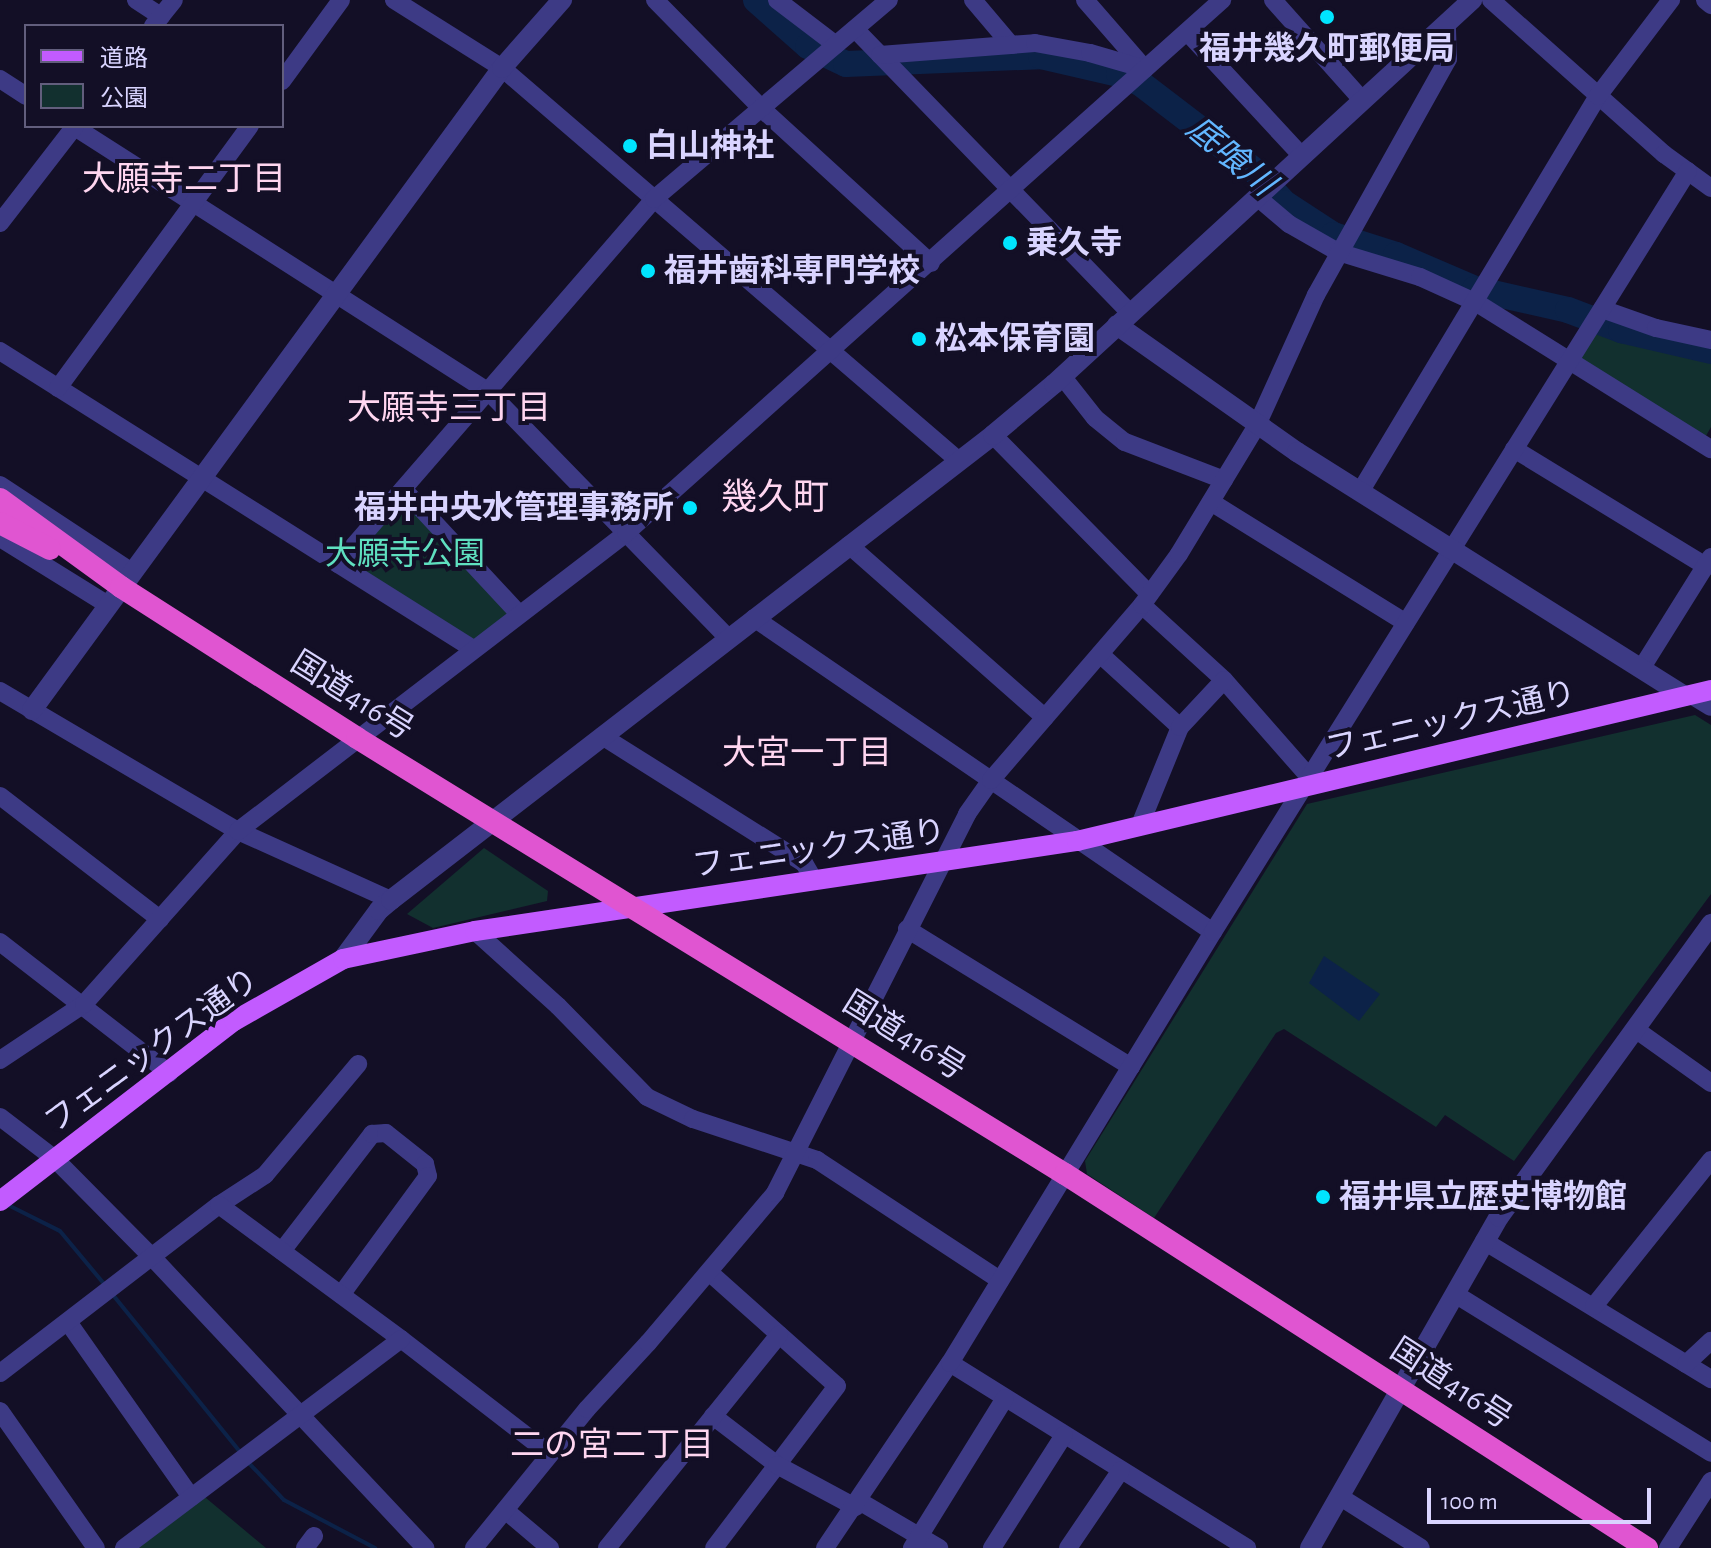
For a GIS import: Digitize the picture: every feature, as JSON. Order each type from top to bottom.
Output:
[{"type":"highway","name":"国道416号","points":[[0,499],[121,588],[357,738],[1065,1174],[1647,1548]]},
{"type":"highway","name":"国道416号","points":[[1,536],[121,588]]},
{"type":"main road","name":"フェニックス通り","points":[[0,1201],[254,1008],[343,959],[475,931],[1077,841],[1309,782],[1696,694]]},
{"type":"street","points":[[136,0],[157,21],[174,0]]},
{"type":"street","points":[[284,78],[341,0]]},
{"type":"street","points":[[394,0],[502,68],[959,461]]},
{"type":"street","points":[[32,710],[502,68],[562,0]]},
{"type":"street","points":[[655,0],[761,108],[931,263]]},
{"type":"street","points":[[777,0],[836,45]]},
{"type":"street","points":[[338,564],[654,199],[889,0]]},
{"type":"street","points":[[973,0],[1011,45]]},
{"type":"street","points":[[1085,0],[1145,69]]},
{"type":"street","points":[[1273,0],[1363,101]]},
{"type":"street","points":[[1491,0],[1598,96],[1711,188]]},
{"type":"street","points":[[1360,492],[1598,96],[1671,0]]},
{"type":"street","points":[[1705,0],[1711,5]]},
{"type":"street","points":[[343,959],[391,900],[993,435],[1062,376],[1447,25],[1468,1]]},
{"type":"street","points":[[0,1060],[84,1004],[238,831],[626,533],[1187,32],[1211,4]]},
{"type":"street","points":[[474,1548],[550,1454],[775,1193],[967,814],[991,780],[1146,600],[1257,425],[1343,244],[1448,59],[1447,25]]},
{"type":"street","points":[[855,29],[1011,190],[1123,319],[1257,425],[1641,669],[1696,694],[1711,706]]},
{"type":"street","points":[[1187,32],[1302,156]]},
{"type":"street","points":[[880,55],[1035,43],[1145,69]]},
{"type":"street","points":[[0,79],[24,95]]},
{"type":"street","points":[[0,223],[72,128]]},
{"type":"street","points":[[77,128],[488,391],[728,638]]},
{"type":"street","points":[[58,388],[249,128]]},
{"type":"street","points":[[825,1548],[950,1363],[1213,932],[1688,171]]},
{"type":"street","points":[[1257,197],[1289,224],[1420,277],[1481,295],[1569,361],[1711,449]]},
{"type":"street","points":[[1598,315],[1711,340]]},
{"type":"street","points":[[0,351],[473,649]]},
{"type":"street","points":[[1062,376],[1095,418],[1125,442],[1224,480]]},
{"type":"street","points":[[993,435],[1224,680],[1309,782]]},
{"type":"street","points":[[1514,449],[1709,563],[1641,669]]},
{"type":"street","points":[[0,485],[121,588]]},
{"type":"street","points":[[403,489],[519,614]]},
{"type":"street","points":[[1211,502],[1406,623]]},
{"type":"street","points":[[849,545],[1045,718]]},
{"type":"street","points":[[754,618],[1213,932]]},
{"type":"street","points":[[1100,654],[1180,727]]},
{"type":"street","points":[[1140,825],[1180,727],[1224,680]]},
{"type":"street","points":[[0,691],[238,831],[391,900]]},
{"type":"street","points":[[602,736],[804,863],[814,880]]},
{"type":"street","points":[[0,796],[160,919]]},
{"type":"street","points":[[907,929],[1131,1067]]},
{"type":"street","points":[[475,931],[558,1006],[647,1097],[693,1119],[817,1160],[1000,1280]]},
{"type":"street","points":[[1310,1548],[1342,1498],[1484,1241],[1635,1029],[1708,935]]},
{"type":"street","points":[[0,942],[84,1004],[169,1073]]},
{"type":"street","points":[[1635,1029],[1711,1083]]},
{"type":"street","points":[[0,1373],[219,1205],[265,1175],[358,1064]]},
{"type":"street","points":[[0,1117],[55,1159],[153,1258],[425,1548]]},
{"type":"street","points":[[282,1251],[372,1134],[386,1133],[425,1164],[428,1176],[341,1295]]},
{"type":"street","points":[[1594,1306],[1711,1160]]},
{"type":"street","points":[[219,1205],[550,1454]]},
{"type":"street","points":[[1484,1241],[1711,1379]]},
{"type":"street","points":[[709,1272],[837,1386],[714,1548]]},
{"type":"street","points":[[1455,1294],[1711,1453]]},
{"type":"street","points":[[68,1322],[191,1497]]},
{"type":"street","points":[[607,1548],[779,1335]]},
{"type":"street","points":[[124,1548],[401,1339]]},
{"type":"street","points":[[1686,1364],[1711,1341]]},
{"type":"street","points":[[950,1363],[1247,1548]]},
{"type":"street","points":[[916,1543],[1005,1398]]},
{"type":"street","points":[[0,1411],[96,1548]]},
{"type":"street","points":[[713,1416],[777,1465],[857,1504],[916,1543],[939,1548]]},
{"type":"street","points":[[992,1548],[1064,1435]]},
{"type":"street","points":[[1068,1548],[1121,1470]]},
{"type":"street","points":[[1668,1548],[1711,1481]]},
{"type":"street","points":[[1342,1498],[1421,1548]]},
{"type":"street","points":[[505,1510],[550,1548]]},
{"type":"green space","points":[[1593,322],[1711,353],[1711,427],[1702,443],[1569,361]]},
{"type":"green space","name":"大願寺公園","points":[[404,493],[515,614],[473,646],[350,567],[348,556]]},
{"type":"green space","points":[[1695,715],[1711,725],[1711,894],[1514,1161],[1445,1115],[1436,1127],[1284,1029],[1276,1033],[1154,1218],[1087,1174],[1085,1161],[1307,804]]},
{"type":"green space","points":[[484,848],[548,891],[547,901],[433,928],[407,914]]},
{"type":"green space","points":[[200,1493],[266,1548],[127,1548]]},
{"type":"water","points":[[1324,956],[1380,994],[1359,1021],[1309,983]]},
{"type":"waterway","name":"底喰川","points":[[756,0],[808,46],[846,64],[1041,56],[1119,74],[1140,83],[1255,171],[1284,203],[1333,235],[1396,255],[1475,289],[1568,310],[1621,330],[1711,351]]},
{"type":"waterway","points":[[6,1204],[60,1231],[105,1285]]},
{"type":"waterway","points":[[113,1295],[241,1453]]},
{"type":"waterway","points":[[246,1460],[284,1500],[375,1548]]},
{"type":"place","name":"福井幾久町郵便局","points":[[1327,17]]},
{"type":"place","name":"白山神社","points":[[630,146]]},
{"type":"place","name":"乗久寺","points":[[1010,243]]},
{"type":"place","name":"福井歯科専門学校","points":[[648,271]]},
{"type":"place","name":"松本保育園","points":[[919,339]]},
{"type":"place","name":"福井中央水管理事務所","points":[[690,508]]},
{"type":"place","name":"福井県立歴史博物館","points":[[1323,1197]]},
{"type":"district","name":"大願寺二丁目","points":[[184,181]]},
{"type":"district","name":"大願寺三丁目","points":[[449,410]]},
{"type":"district","name":"幾久町","points":[[775,499]]},
{"type":"district","name":"大宮一丁目","points":[[807,755]]},
{"type":"district","name":"二の宮二丁目","points":[[612,1447]]}]
